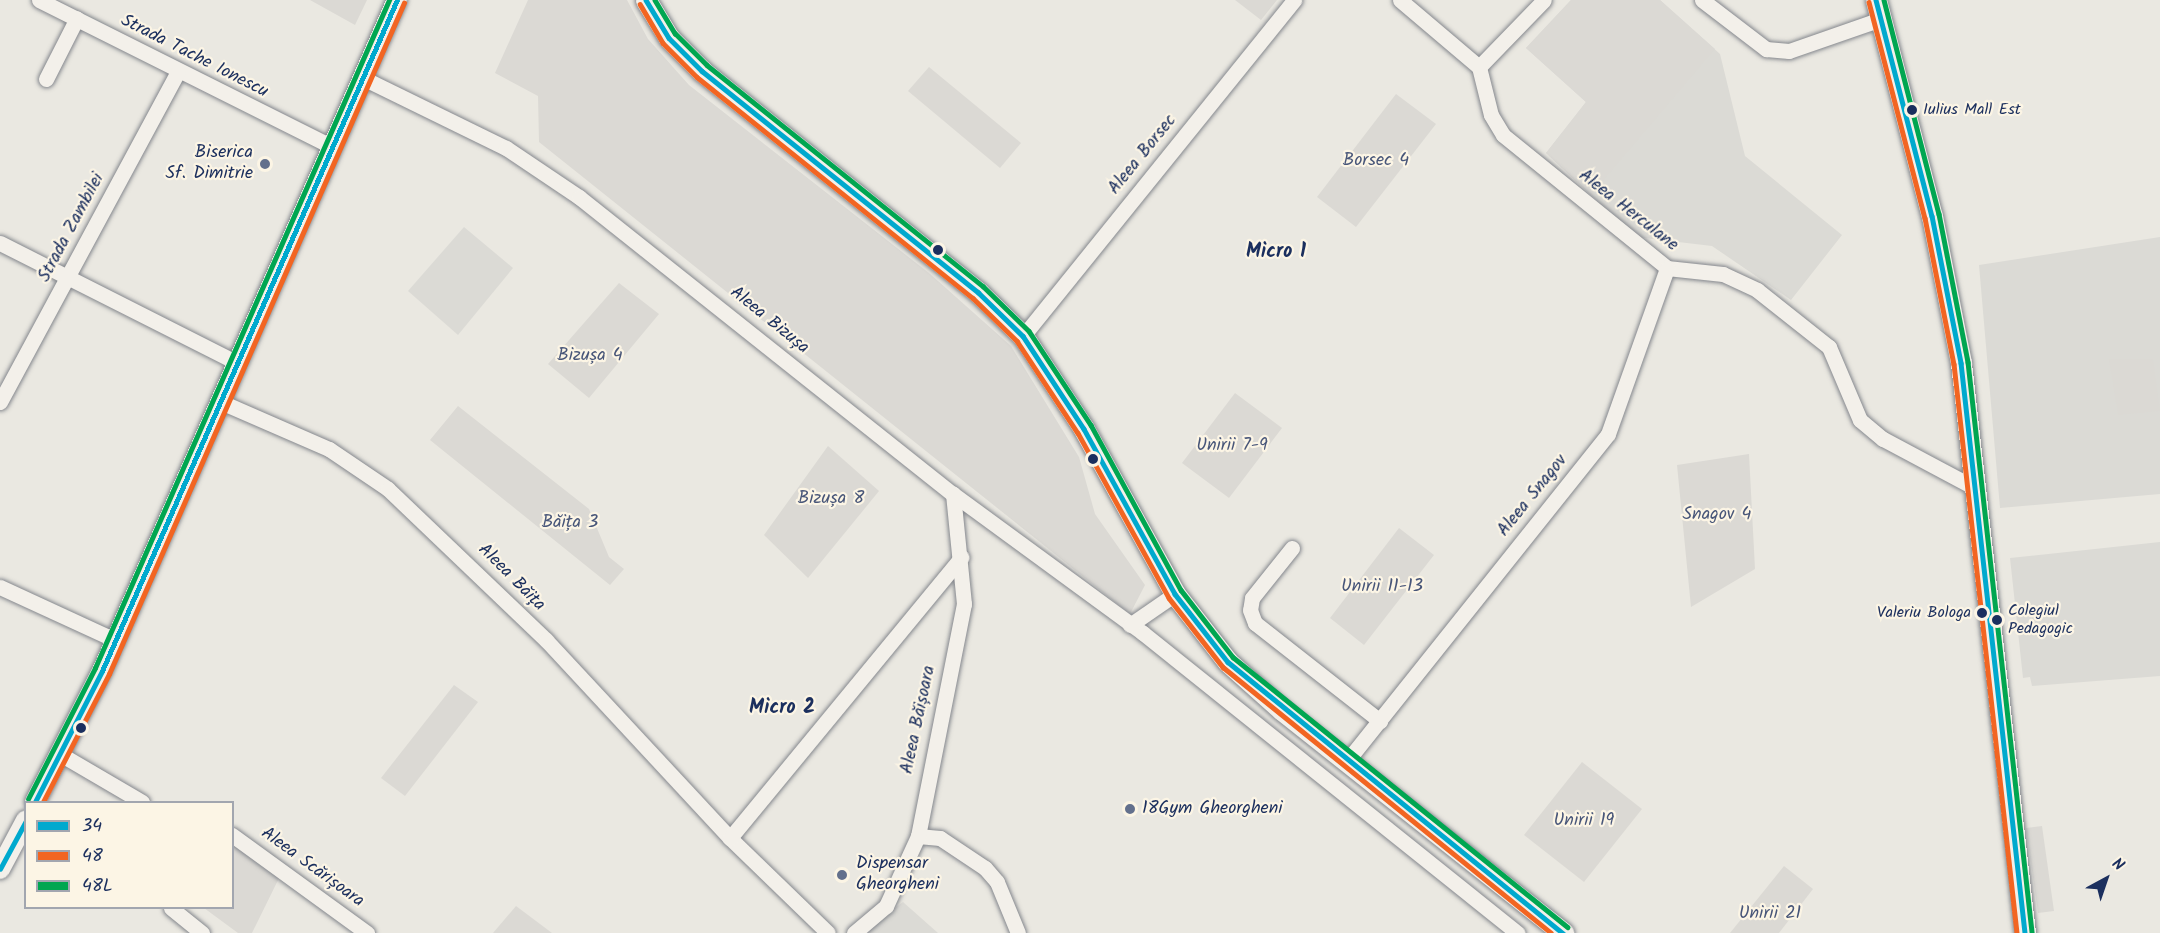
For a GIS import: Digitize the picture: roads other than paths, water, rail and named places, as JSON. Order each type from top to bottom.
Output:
[{"type":"main road","points":[[650,2],[669,38],[702,71],[978,292],[1023,336],[1084,429],[1175,594],[1195,624],[1246,679],[1563,933]]},
{"type":"main road","points":[[1879,10],[1940,251],[1968,408],[2025,933]]},
{"type":"street","name":"Strada Tache Ionescu","points":[[39,0],[72,10],[178,72],[333,147]]},
{"type":"street","points":[[36,801],[115,640],[397,0]]},
{"type":"street","name":"Aleea Borsec","points":[[1023,336],[1294,0]]},
{"type":"street","points":[[1400,0],[1479,67],[1544,0]]},
{"type":"street","points":[[1702,0],[1766,49],[1789,51],[1879,10]]},
{"type":"street","points":[[46,79],[72,10]]},
{"type":"street","name":"Aleea Herculane","points":[[1479,67],[1491,115],[1503,135],[1667,268],[1723,274],[1757,290],[1828,347],[1860,420],[1883,439],[1975,488]]},
{"type":"street","name":"Strada Zambilei","points":[[0,402],[178,72]]},
{"type":"street","name":"Aleea Bizușa","points":[[363,78],[506,148],[579,198],[953,494],[1158,645],[1518,933]]},
{"type":"street","points":[[0,243],[69,275],[238,363]]},
{"type":"street","name":"Aleea Snagov","points":[[1347,761],[1608,434],[1667,268]]},
{"type":"street","name":"Aleea Băița","points":[[221,402],[329,449],[388,489],[546,640],[730,838],[828,933]]},
{"type":"street","name":"Aleea Băișoara","points":[[854,933],[886,906],[918,836],[964,604],[962,557],[953,494]]},
{"type":"street","points":[[1292,548],[1252,598],[1255,622],[1380,721]]},
{"type":"street","points":[[730,838],[962,557]]},
{"type":"street","points":[[0,587],[115,640]]},
{"type":"street","points":[[1130,625],[1175,594]]},
{"type":"street","points":[[60,754],[140,801]]},
{"type":"street","points":[[2,862],[24,824]]},
{"type":"street","name":"Aleea Scărișoara","points":[[234,836],[367,933]]},
{"type":"street","points":[[918,836],[940,838],[985,868],[997,882],[1018,933]]},
{"type":"street","points":[[172,909],[202,933]]},
{"type":"place","name":"Iulius Mall Est","points":[[1912,110]]},
{"type":"place","name":"Biserica Sf. Dimitrie","points":[[265,164]]},
{"type":"place","name":"Valeriu Bologa","points":[[1982,613]]},
{"type":"place","name":"Colegiul Pedagogic","points":[[1997,620]]},
{"type":"place","name":"18Gym Gheorgheni","points":[[1130,809]]},
{"type":"place","name":"Dispensar Gheorgheni","points":[[842,875]]},
{"type":"district","name":"Micro 1","points":[[1276,252]]},
{"type":"district","name":"Micro 2","points":[[782,708]]},
{"type":"park label","name":"Borsec 4","points":[[1376,161]]},
{"type":"park label","name":"Bizușa 4","points":[[590,356]]},
{"type":"park label","name":"Unirii 7-9","points":[[1232,446]]},
{"type":"park label","name":"Bizușa 8","points":[[831,499]]},
{"type":"park label","name":"Snagov 4","points":[[1717,515]]},
{"type":"park label","name":"Băița 3","points":[[570,523]]},
{"type":"park label","name":"Unirii 11-13","points":[[1382,587]]},
{"type":"park label","name":"Unirii 19","points":[[1584,821]]},
{"type":"park label","name":"Unirii 21","points":[[1770,914]]}]
